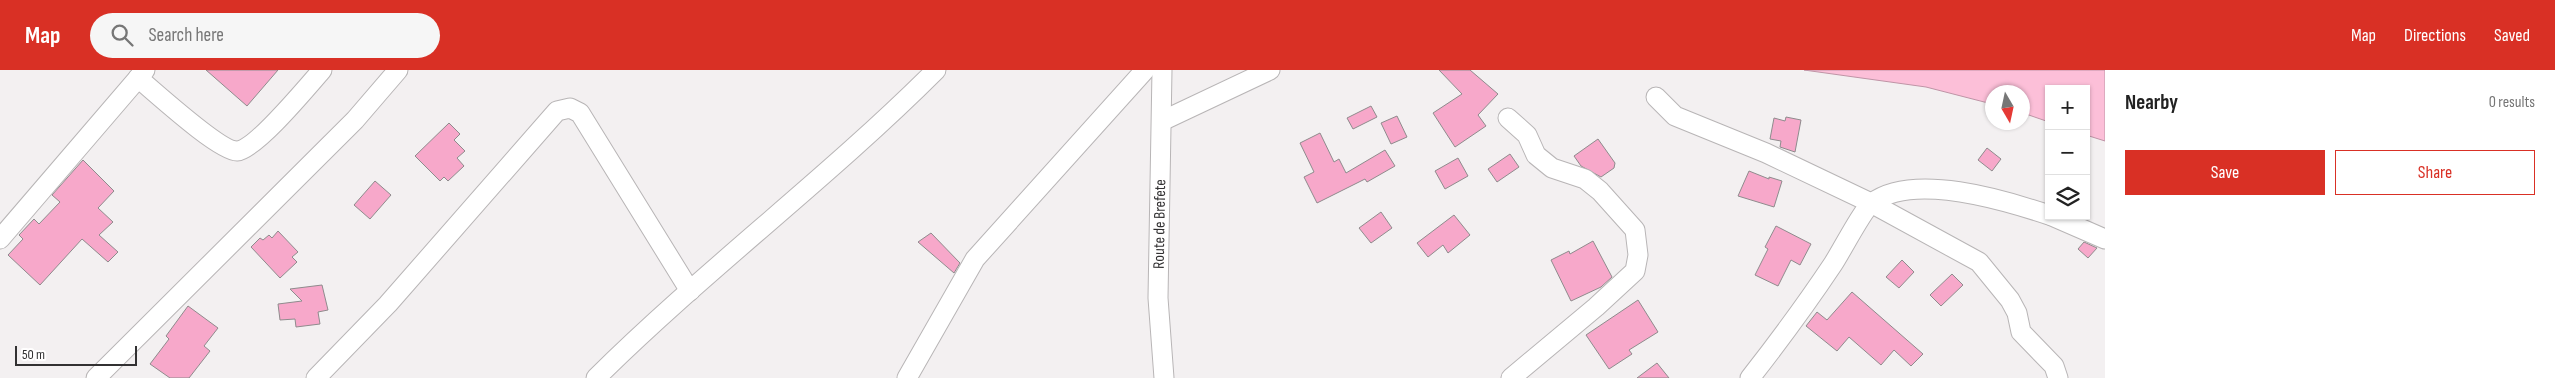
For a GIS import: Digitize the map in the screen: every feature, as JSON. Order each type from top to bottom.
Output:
[{"type":"street","points":[[0,239],[142,74],[212,139],[236,151],[255,142],[322,70]]},
{"type":"street","points":[[96,378],[355,120],[398,70]]},
{"type":"street","points":[[596,378],[690,290],[880,126],[936,70]]},
{"type":"street","points":[[907,378],[975,259],[1145,70]]},
{"type":"street","name":"Route de Brefete","points":[[1162,70],[1158,298],[1164,378]]},
{"type":"street","points":[[1162,121],[1270,70]]},
{"type":"street","points":[[1656,97],[1675,116],[1766,153],[1871,203],[1979,262],[2010,300],[2017,313],[2021,332],[2054,366],[2058,378]]},
{"type":"street","points":[[316,378],[388,304],[557,111],[570,108],[580,113],[690,290]]},
{"type":"street","points":[[1508,118],[1527,135],[1536,156],[1552,168],[1585,179],[1600,191],[1635,230],[1638,256],[1635,271],[1596,307],[1511,378]]},
{"type":"street","points":[[1750,378],[1832,265],[1871,203],[1895,191],[1920,188],[2000,199],[2045,214]]},
{"type":"street","points":[[2060,220],[2105,239]]},
{"type":"shaded area","points":[[1804,70],[2105,70],[2105,141],[2090,136],[2090,85],[2045,85],[2045,121],[2030,115],[2030,85],[1985,85],[1985,102],[1926,87]]},
{"type":"building","points":[[206,70],[278,70],[247,106]]},
{"type":"building","points":[[1439,70],[1470,70],[1498,94],[1478,115],[1486,126],[1455,147],[1433,113],[1462,94]]},
{"type":"building","points":[[1371,106],[1377,117],[1353,129],[1347,118]]},
{"type":"building","points":[[1397,116],[1407,137],[1391,144],[1381,123]]},
{"type":"building","points":[[1786,117],[1801,120],[1795,152],[1780,147],[1781,141],[1770,139],[1774,118],[1785,121]]},
{"type":"building","points":[[449,123],[460,134],[454,140],[465,151],[457,158],[464,166],[448,181],[444,177],[440,181],[415,156]]},
{"type":"building","points":[[1320,133],[1334,162],[1339,159],[1346,173],[1385,150],[1395,166],[1367,182],[1365,179],[1317,203],[1304,177],[1314,172],[1300,143]]},
{"type":"building","points":[[1598,139],[1615,163],[1614,168],[1601,177],[1581,166],[1574,156]]},
{"type":"building","points":[[1987,148],[2001,159],[1992,171],[1978,160]]},
{"type":"building","points":[[1510,154],[1519,167],[1497,182],[1488,169]]},
{"type":"building","points":[[1458,158],[1468,176],[1445,189],[1435,171]]},
{"type":"building","points":[[83,160],[114,191],[98,208],[113,222],[99,235],[118,252],[108,262],[82,239],[40,285],[8,255],[23,239],[19,235],[34,219],[39,224],[60,202],[52,195]]},
{"type":"building","points":[[1749,171],[1769,179],[1769,177],[1782,181],[1774,207],[1738,196]]},
{"type":"building","points":[[375,181],[391,195],[370,219],[354,205]]},
{"type":"building","points":[[1381,212],[1392,228],[1371,243],[1359,228]]},
{"type":"building","points":[[1454,215],[1470,235],[1448,253],[1443,245],[1428,257],[1417,243]]},
{"type":"building","points":[[1776,226],[1811,244],[1800,265],[1791,260],[1778,286],[1755,275],[1768,249],[1765,247]]},
{"type":"building","points":[[278,231],[298,252],[292,257],[297,262],[280,278],[251,247],[260,238],[263,240],[269,235],[272,238]]},
{"type":"building","points":[[931,233],[960,263],[954,273],[918,242]]},
{"type":"building","points":[[1593,241],[1612,277],[1601,287],[1571,301],[1551,260],[1569,251],[1570,254]]},
{"type":"building","points":[[2084,242],[2097,248],[2088,258],[2078,249]]},
{"type":"building","points":[[1902,260],[1914,272],[1899,288],[1886,277]]},
{"type":"building","points":[[1952,274],[1963,285],[1941,306],[1930,295]]},
{"type":"building","points":[[322,285],[328,310],[318,312],[320,324],[296,327],[295,319],[280,320],[278,304],[302,301],[290,289]]},
{"type":"building","points":[[1852,292],[1923,354],[1911,366],[1894,350],[1881,365],[1849,337],[1837,351],[1806,326],[1817,312],[1827,320]]},
{"type":"building","points":[[1638,300],[1658,332],[1629,350],[1632,354],[1609,369],[1586,335]]},
{"type":"building","points":[[188,306],[218,328],[204,346],[210,351],[189,378],[170,378],[150,364],[169,339],[166,336]]},
{"type":"building","points":[[1657,363],[1669,378],[1637,378]]}]
